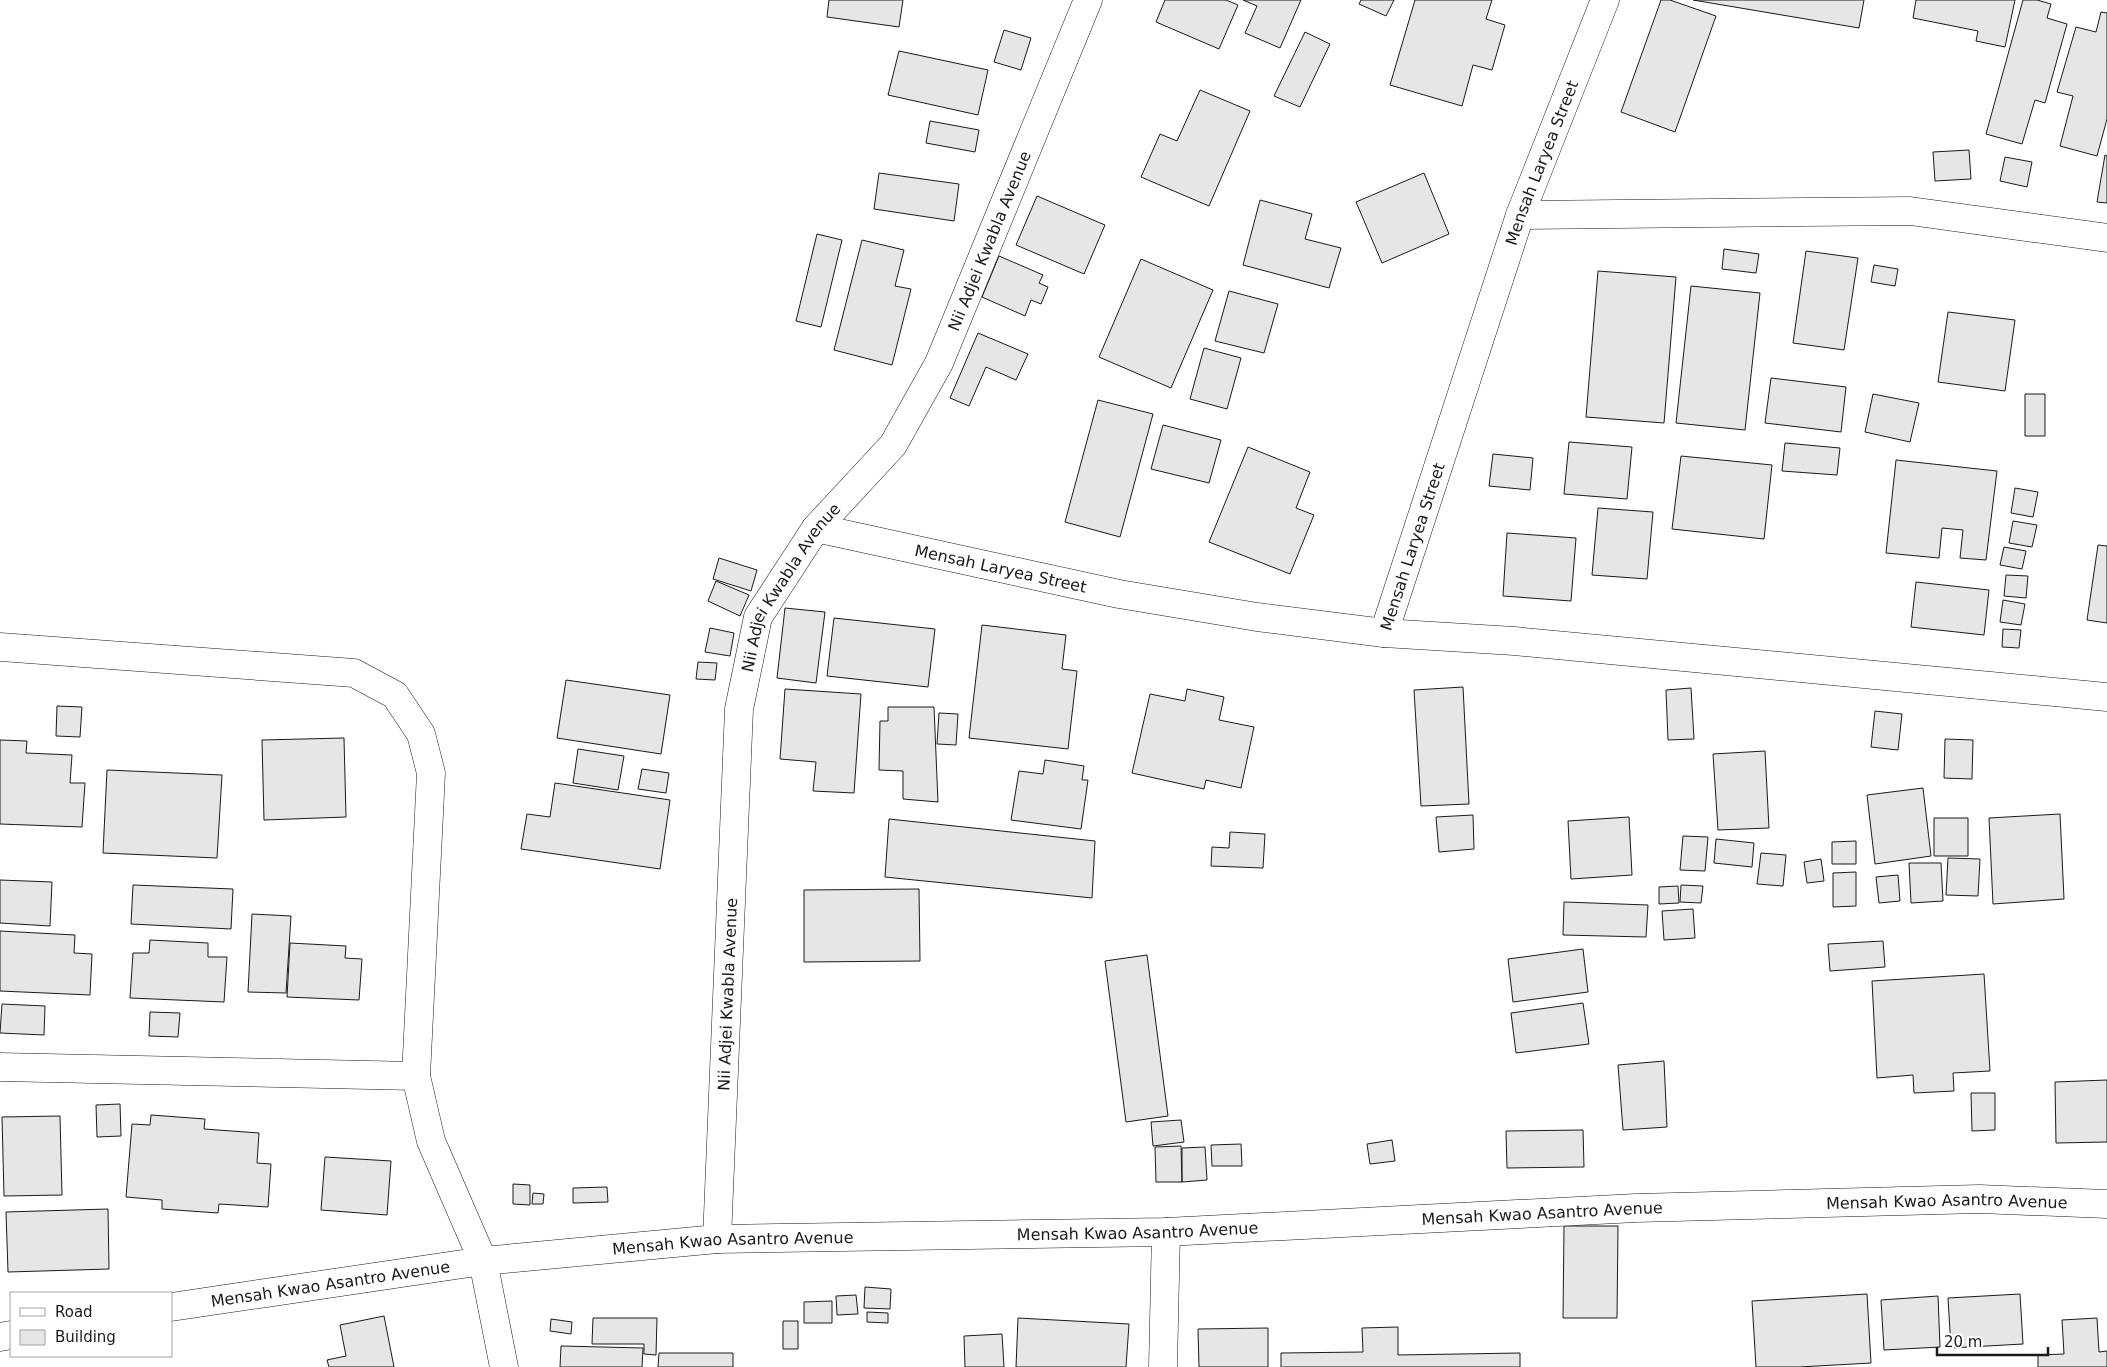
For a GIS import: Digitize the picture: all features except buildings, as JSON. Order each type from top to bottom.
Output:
[{"type":"street","name":"Nii Adjei Kwabla Avenue","points":[[717,1239],[739,709],[758,617],[816,528],[893,445],[939,363],[1088,0]]},
{"type":"street","name":"Mensah Laryea Street","points":[[816,528],[1119,594],[1257,617],[1384,633],[1520,215],[1605,0]]},
{"type":"street","points":[[1520,215],[1910,211],[2107,238]]},
{"type":"street","points":[[1384,633],[1514,641],[2107,697]]},
{"type":"street","points":[[0,647],[354,673],[395,696],[421,734],[431,773],[416,1076],[431,1141],[483,1261],[504,1367]]},
{"type":"street","points":[[0,1067],[416,1076]]},
{"type":"street","name":"Mensah Kwao Asantro Avenue","points":[[172,1307],[483,1261],[717,1239],[1166,1232],[1636,1208],[1979,1199],[2107,1204]]},
{"type":"street","points":[[1163,1367],[1166,1232]]}]
